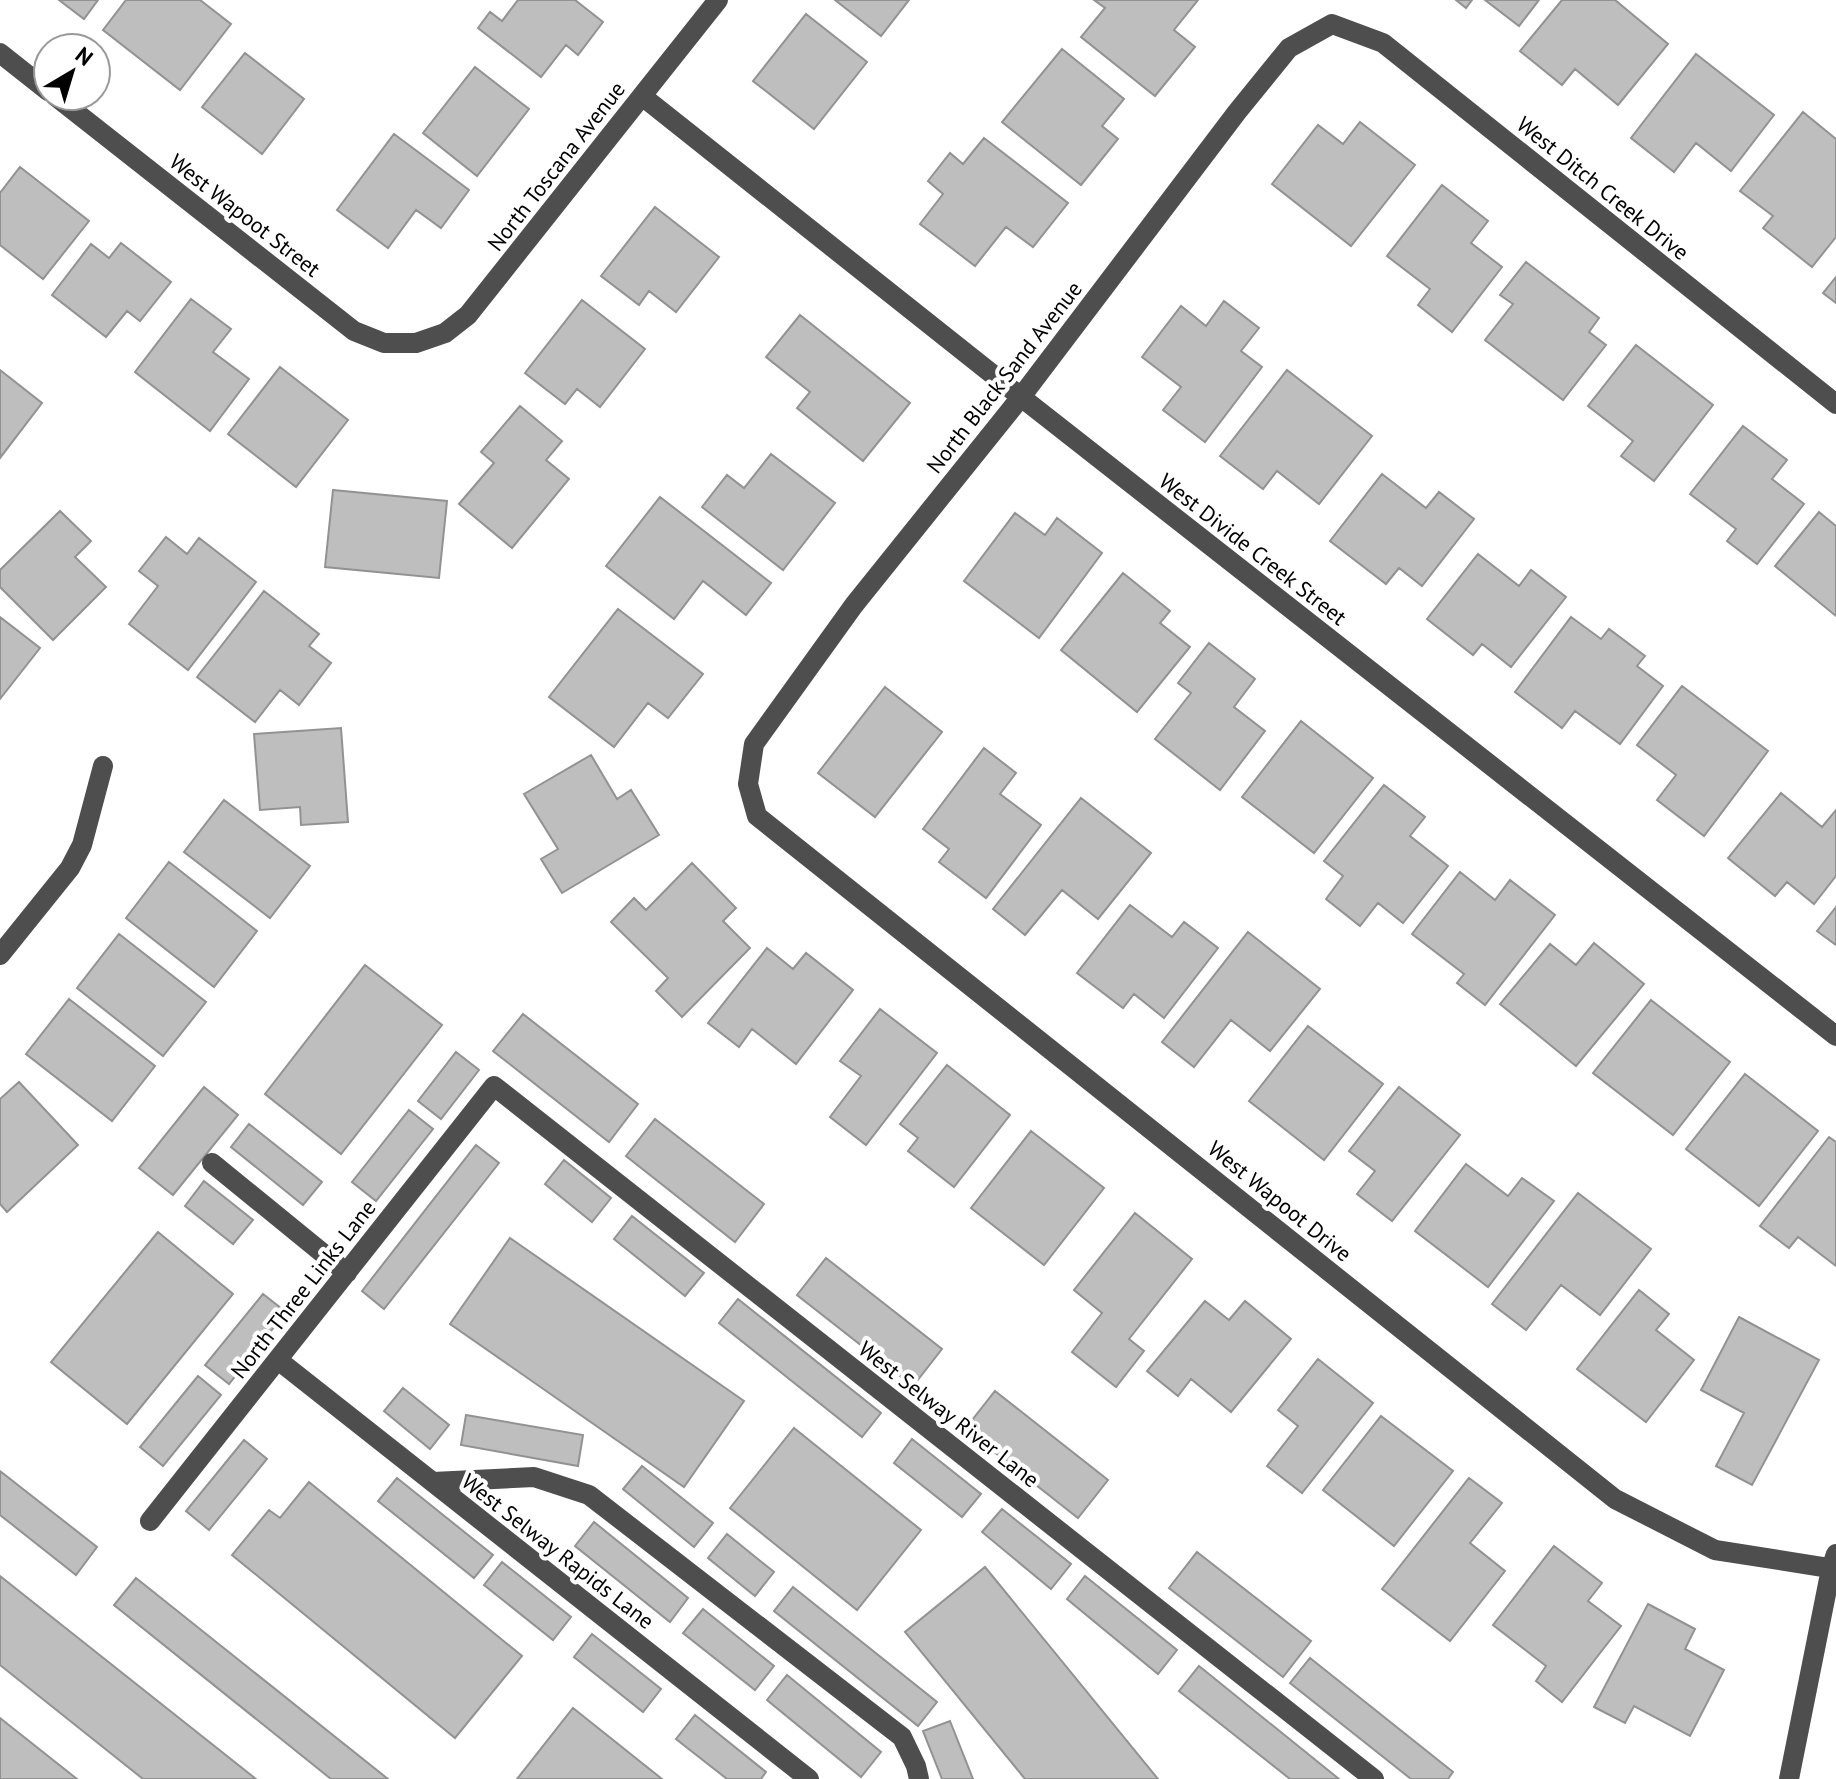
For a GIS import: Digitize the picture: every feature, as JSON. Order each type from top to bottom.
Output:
[{"type":"street","name":"North Toscana Avenue","points":[[416,343],[445,333],[468,315],[718,0]]},
{"type":"street","name":"North Black Sand Avenue","points":[[748,784],[754,744],[854,605],[1021,397],[1289,48],[1332,24]]},
{"type":"street","name":"West Ditch Creek Drive","points":[[1332,24],[1383,43],[1836,404]]},
{"type":"street","points":[[0,53],[32,78]]},
{"type":"street","name":"West Divide Creek Street","points":[[642,96],[1836,1036]]},
{"type":"street","name":"West Wapoot Street","points":[[75,112],[354,331],[384,343],[416,343]]},
{"type":"street","points":[[0,955],[70,868],[82,845],[103,766]]},
{"type":"street","name":"West Wapoot Drive","points":[[748,784],[757,816],[1615,1499],[1715,1550],[1834,1564]]},
{"type":"street","name":"North Three Links Lane","points":[[150,1521],[494,1086]]},
{"type":"street","name":"West Selway River Lane","points":[[494,1086],[1374,1779]]},
{"type":"street","points":[[212,1163],[347,1273]]},
{"type":"street","name":"West Selway Rapids Lane","points":[[278,1360],[809,1779]]},
{"type":"street","points":[[433,1482],[534,1477],[589,1495],[902,1737],[919,1779]]},
{"type":"street","points":[[1789,1779],[1834,1564]]},
{"type":"building","points":[[59,0],[98,0],[84,19]]},
{"type":"building","points":[[126,0],[200,0],[231,24],[180,90],[112,37],[112,32],[103,30]]},
{"type":"building","points":[[518,0],[575,0],[603,22],[578,55],[566,45],[541,77],[478,28],[490,12],[502,21]]},
{"type":"building","points":[[835,0],[909,0],[881,36]]},
{"type":"building","points":[[1094,0],[1198,0],[1174,30],[1195,47],[1155,96],[1081,37],[1105,8]]},
{"type":"building","points":[[1456,0],[1472,0],[1466,8]]},
{"type":"building","points":[[1485,0],[1539,0],[1519,26]]},
{"type":"building","points":[[1562,0],[1615,0],[1668,44],[1618,105],[1575,69],[1562,85],[1520,51]]},
{"type":"building","points":[[806,14],[867,62],[814,129],[753,81]]},
{"type":"building","points":[[1062,49],[1124,99],[1102,126],[1118,139],[1081,185],[1002,122]]},
{"type":"building","points":[[245,53],[304,99],[262,154],[202,107]]},
{"type":"building","points":[[1696,54],[1774,115],[1731,171],[1696,143],[1674,172],[1631,138]]},
{"type":"building","points":[[475,67],[529,109],[477,176],[423,133]]},
{"type":"building","points":[[1803,112],[1836,139],[1836,237],[1812,267],[1763,228],[1773,216],[1740,191]]},
{"type":"building","points":[[1360,122],[1415,165],[1351,246],[1272,184],[1318,125],[1343,144]]},
{"type":"building","points":[[394,134],[469,190],[441,228],[416,210],[388,248],[337,210]]},
{"type":"building","points":[[984,138],[1068,203],[1033,247],[1006,227],[975,266],[920,224],[943,194],[928,181],[950,153],[963,164]]},
{"type":"building","points":[[20,167],[89,221],[43,279],[0,245],[0,193]]},
{"type":"building","points":[[1442,185],[1488,221],[1471,243],[1502,267],[1452,332],[1418,305],[1430,289],[1387,256]]},
{"type":"building","points":[[655,207],[719,257],[676,312],[649,291],[639,305],[601,276]]},
{"type":"building","points":[[121,243],[171,282],[140,321],[127,311],[106,337],[52,295],[91,244],[109,258]]},
{"type":"building","points":[[1526,262],[1599,318],[1589,332],[1606,345],[1563,400],[1485,340],[1513,304],[1500,295]]},
{"type":"building","points":[[1836,277],[1836,303],[1823,293]]},
{"type":"building","points":[[191,299],[231,329],[213,352],[249,379],[210,431],[135,372]]},
{"type":"building","points":[[582,300],[645,349],[600,407],[577,389],[565,404],[525,373]]},
{"type":"building","points":[[1224,301],[1259,328],[1241,351],[1262,367],[1205,442],[1163,410],[1181,387],[1142,357],[1181,306],[1206,326]]},
{"type":"building","points":[[800,315],[910,403],[863,461],[797,408],[810,392],[766,357]]},
{"type":"building","points":[[1636,345],[1713,405],[1654,481],[1621,456],[1633,441],[1588,406]]},
{"type":"building","points":[[280,367],[348,420],[296,487],[228,434]]},
{"type":"building","points":[[0,370],[42,403],[0,458]]},
{"type":"building","points":[[1287,370],[1372,436],[1319,504],[1277,471],[1263,489],[1220,456]]},
{"type":"building","points":[[520,406],[562,441],[546,460],[569,479],[512,548],[459,504],[494,463],[481,452]]},
{"type":"building","points":[[1743,426],[1787,460],[1772,479],[1804,504],[1757,564],[1727,541],[1736,529],[1690,494]]},
{"type":"building","points":[[771,454],[835,503],[783,570],[702,507],[727,475],[744,488]]},
{"type":"building","points":[[1382,474],[1426,508],[1439,492],[1474,519],[1422,586],[1399,568],[1386,584],[1330,541]]},
{"type":"building","points":[[333,490],[447,501],[439,578],[325,567]]},
{"type":"building","points":[[660,497],[771,583],[746,615],[703,581],[674,619],[606,566]]},
{"type":"building","points":[[60,511],[91,541],[75,557],[106,587],[53,640],[0,587],[0,570]]},
{"type":"building","points":[[1819,512],[1836,526],[1836,616],[1775,566]]},
{"type":"building","points":[[1015,513],[1045,535],[1057,518],[1102,553],[1039,638],[964,581]]},
{"type":"building","points":[[166,537],[187,554],[199,538],[256,582],[188,670],[129,624],[158,586],[139,571]]},
{"type":"building","points":[[1478,554],[1519,586],[1531,570],[1566,597],[1511,667],[1482,644],[1473,655],[1427,619]]},
{"type":"building","points":[[1123,573],[1170,611],[1160,623],[1190,647],[1137,712],[1061,650]]},
{"type":"building","points":[[264,591],[319,634],[309,646],[331,663],[299,705],[280,690],[255,722],[197,677]]},
{"type":"building","points":[[618,609],[703,674],[668,718],[648,703],[614,747],[549,697]]},
{"type":"building","points":[[0,617],[40,648],[0,699]]},
{"type":"building","points":[[1571,617],[1601,639],[1609,629],[1645,656],[1637,666],[1663,686],[1620,744],[1575,711],[1562,728],[1515,692]]},
{"type":"building","points":[[1209,643],[1255,679],[1234,707],[1265,731],[1220,790],[1155,739],[1191,693],[1178,683]]},
{"type":"building","points":[[1682,686],[1768,751],[1704,836],[1657,800],[1676,775],[1637,745]]},
{"type":"building","points":[[885,687],[942,732],[875,817],[818,773]]},
{"type":"building","points":[[1301,721],[1373,778],[1314,853],[1242,797]]},
{"type":"building","points":[[341,728],[348,822],[301,825],[300,807],[260,810],[254,734]]},
{"type":"building","points":[[984,748],[1016,773],[1000,794],[1041,825],[986,898],[939,862],[949,849],[923,829]]},
{"type":"building","points":[[591,755],[617,799],[631,790],[659,835],[562,893],[541,859],[558,849],[524,794]]},
{"type":"building","points":[[1384,785],[1425,817],[1410,836],[1448,866],[1403,923],[1378,903],[1360,926],[1326,899],[1343,876],[1324,861]]},
{"type":"building","points":[[1781,793],[1822,827],[1836,810],[1836,876],[1814,904],[1787,882],[1775,896],[1728,858]]},
{"type":"building","points":[[1081,798],[1151,853],[1098,919],[1062,890],[1025,935],[993,909]]},
{"type":"building","points":[[224,800],[310,866],[270,918],[184,852]]},
{"type":"building","points":[[169,862],[257,931],[214,987],[126,918]]},
{"type":"building","points":[[692,863],[736,908],[723,921],[750,948],[682,1017],[656,991],[668,978],[611,922],[634,898],[646,910]]},
{"type":"building","points":[[1460,872],[1495,900],[1510,880],[1555,915],[1485,1005],[1457,983],[1464,974],[1412,934]]},
{"type":"building","points":[[1130,905],[1172,937],[1184,922],[1218,948],[1164,1018],[1134,994],[1123,1008],[1077,973]]},
{"type":"building","points":[[1836,907],[1836,945],[1817,931]]},
{"type":"building","points":[[1248,932],[1320,989],[1270,1051],[1231,1020],[1194,1067],[1162,1042]]},
{"type":"building","points":[[119,934],[206,1002],[163,1056],[77,988]]},
{"type":"building","points":[[1594,943],[1644,984],[1576,1066],[1500,1004],[1550,944],[1576,965]]},
{"type":"building","points":[[767,948],[793,969],[806,953],[853,990],[796,1064],[752,1029],[739,1047],[708,1023]]},
{"type":"building","points":[[365,965],[442,1025],[341,1154],[265,1094]]},
{"type":"building","points":[[69,999],[155,1066],[112,1121],[26,1054]]},
{"type":"building","points":[[1651,1000],[1730,1062],[1673,1135],[1593,1073]]},
{"type":"building","points":[[880,1009],[937,1053],[866,1145],[830,1117],[861,1076],[840,1061]]},
{"type":"building","points":[[523,1014],[638,1104],[609,1142],[493,1051]]},
{"type":"building","points":[[1308,1026],[1383,1084],[1324,1160],[1249,1101]]},
{"type":"building","points":[[456,1052],[479,1070],[441,1119],[418,1101]]},
{"type":"building","points":[[947,1065],[1010,1115],[954,1187],[908,1151],[918,1138],[900,1124]]},
{"type":"building","points":[[1745,1074],[1818,1131],[1759,1206],[1686,1149]]},
{"type":"building","points":[[19,1082],[78,1145],[7,1212],[0,1204],[0,1099]]},
{"type":"building","points":[[204,1087],[238,1115],[173,1195],[139,1168]]},
{"type":"building","points":[[1399,1087],[1460,1135],[1392,1221],[1357,1194],[1375,1171],[1349,1151]]},
{"type":"building","points":[[409,1110],[433,1129],[376,1201],[352,1182]]},
{"type":"building","points":[[655,1119],[764,1204],[735,1242],[626,1156]]},
{"type":"building","points":[[249,1124],[322,1182],[303,1205],[231,1147]]},
{"type":"building","points":[[1031,1131],[1104,1188],[1044,1265],[971,1208]]},
{"type":"building","points":[[1829,1137],[1836,1142],[1836,1266],[1798,1237],[1789,1248],[1760,1226]]},
{"type":"building","points":[[476,1145],[499,1163],[384,1309],[362,1291]]},
{"type":"building","points":[[564,1160],[611,1198],[592,1222],[545,1184]]},
{"type":"building","points":[[1466,1164],[1508,1196],[1522,1178],[1554,1201],[1488,1287],[1415,1231]]},
{"type":"building","points":[[204,1181],[253,1220],[233,1244],[185,1206]]},
{"type":"building","points":[[1578,1193],[1651,1249],[1600,1315],[1561,1285],[1526,1330],[1492,1304]]},
{"type":"building","points":[[1135,1213],[1192,1259],[1129,1339],[1144,1351],[1116,1387],[1072,1352],[1102,1313],[1074,1290]]},
{"type":"building","points":[[632,1216],[704,1273],[685,1296],[614,1239]]},
{"type":"building","points":[[158,1232],[233,1294],[127,1424],[51,1362]]},
{"type":"building","points":[[510,1238],[744,1401],[684,1487],[450,1324]]},
{"type":"building","points":[[826,1258],[942,1349],[913,1386],[797,1295]]},
{"type":"building","points":[[1639,1290],[1669,1314],[1656,1330],[1694,1360],[1646,1422],[1577,1369]]},
{"type":"building","points":[[263,1294],[286,1312],[229,1384],[205,1365]]},
{"type":"building","points":[[738,1299],[881,1413],[862,1437],[719,1323]]},
{"type":"building","points":[[1205,1301],[1229,1320],[1245,1301],[1291,1339],[1231,1412],[1191,1379],[1178,1396],[1147,1371]]},
{"type":"building","points":[[1739,1317],[1819,1360],[1752,1485],[1716,1466],[1744,1413],[1701,1390]]},
{"type":"building","points":[[1318,1359],[1373,1403],[1302,1493],[1267,1466],[1298,1426],[1278,1410]]},
{"type":"building","points":[[198,1376],[221,1395],[163,1466],[140,1447]]},
{"type":"building","points":[[403,1388],[449,1425],[430,1449],[384,1411]]},
{"type":"building","points":[[995,1391],[1108,1480],[1078,1518],[965,1429]]},
{"type":"building","points":[[466,1415],[583,1435],[578,1466],[461,1445]]},
{"type":"building","points":[[1381,1416],[1453,1471],[1394,1546],[1323,1490]]},
{"type":"building","points":[[794,1428],[921,1530],[857,1610],[730,1508]]},
{"type":"building","points":[[912,1439],[981,1494],[962,1517],[894,1463]]},
{"type":"building","points":[[244,1440],[267,1459],[209,1530],[186,1511]]},
{"type":"building","points":[[642,1466],[713,1523],[694,1547],[623,1489]]},
{"type":"building","points":[[0,1471],[97,1547],[76,1575],[0,1515]]},
{"type":"building","points":[[397,1478],[493,1555],[474,1578],[378,1501]]},
{"type":"building","points":[[1469,1478],[1502,1503],[1470,1543],[1505,1571],[1450,1641],[1382,1589]]},
{"type":"building","points":[[309,1482],[522,1656],[455,1738],[232,1555],[269,1510],[280,1518]]},
{"type":"building","points":[[1002,1509],[1071,1564],[1051,1589],[982,1532]]},
{"type":"building","points":[[594,1522],[688,1598],[670,1622],[575,1546]]},
{"type":"building","points":[[727,1534],[774,1572],[755,1596],[708,1558]]},
{"type":"building","points":[[1554,1546],[1602,1583],[1588,1601],[1621,1626],[1562,1702],[1536,1681],[1546,1666],[1493,1625]]},
{"type":"building","points":[[1197,1552],[1311,1641],[1283,1677],[1169,1588]]},
{"type":"building","points":[[502,1562],[571,1617],[553,1640],[484,1585]]},
{"type":"building","points":[[985,1567],[1158,1779],[1025,1779],[905,1632]]},
{"type":"building","points":[[0,1576],[256,1779],[143,1779],[0,1665]]},
{"type":"building","points":[[1085,1576],[1177,1650],[1158,1674],[1067,1599]]},
{"type":"building","points":[[136,1578],[388,1779],[331,1779],[114,1605]]},
{"type":"building","points":[[793,1587],[937,1702],[918,1726],[774,1611]]},
{"type":"building","points":[[1648,1604],[1695,1629],[1685,1649],[1724,1670],[1690,1736],[1634,1706],[1625,1723],[1594,1707]]},
{"type":"building","points":[[703,1609],[774,1666],[755,1690],[683,1633]]},
{"type":"building","points":[[592,1634],[661,1689],[643,1712],[574,1657]]},
{"type":"building","points":[[1310,1658],[1453,1772],[1448,1779],[1411,1779],[1290,1683]]},
{"type":"building","points":[[1199,1666],[1339,1779],[1290,1779],[1179,1691]]},
{"type":"building","points":[[787,1675],[881,1752],[861,1777],[767,1700]]},
{"type":"building","points":[[573,1708],[662,1779],[517,1779]]},
{"type":"building","points":[[695,1715],[766,1772],[761,1779],[727,1779],[676,1739]]},
{"type":"building","points":[[0,1718],[77,1779],[0,1779]]},
{"type":"building","points":[[950,1721],[973,1779],[942,1779],[923,1731]]}]
